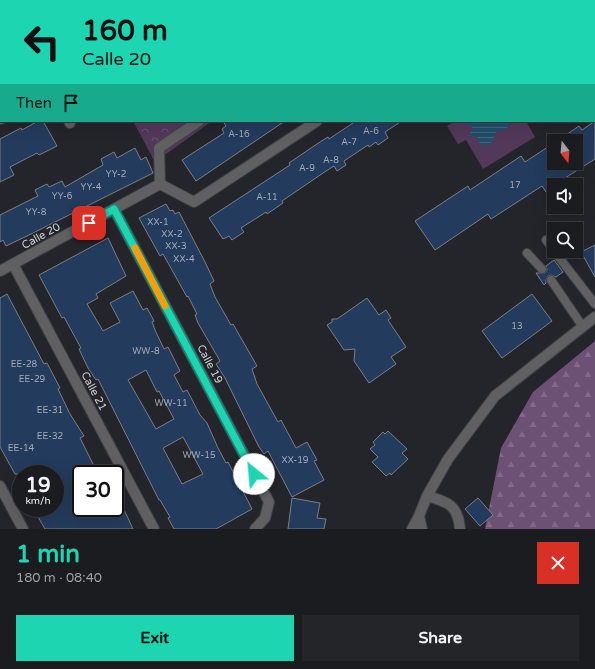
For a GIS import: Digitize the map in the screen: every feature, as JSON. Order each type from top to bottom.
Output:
[{"type":"street","points":[[198,122],[159,148],[160,184],[194,202],[315,122]]},
{"type":"street","name":"Calle 20","points":[[0,271],[160,184]]},
{"type":"street","name":"Calle 19","points":[[114,209],[269,502],[265,518],[255,529]]},
{"type":"street","name":"Calle 21","points":[[13,264],[154,529]]},
{"type":"street","points":[[412,529],[427,496],[448,459],[495,396],[595,317]]},
{"type":"street","points":[[0,486],[23,529]]},
{"type":"street","points":[[427,496],[448,502],[454,509],[459,520],[460,529]]},
{"type":"street","points":[[419,516],[422,529]]},
{"type":"lane","points":[[527,253],[542,269]]},
{"type":"lane","points":[[559,258],[595,304]]},
{"type":"lane","points":[[551,280],[583,327]]},
{"type":"green space","points":[[134,122],[211,122],[155,162]]},
{"type":"green space","points":[[453,122],[527,122],[535,137],[483,169],[466,140],[458,144],[447,126]]},
{"type":"green space","points":[[595,341],[595,529],[485,529],[501,448],[533,392]]},
{"type":"water","points":[[467,122],[509,122],[506,129],[496,132],[492,142],[485,146],[480,144],[477,136],[472,137],[470,132],[475,129],[467,125]]},
{"type":"building","points":[[36,122],[44,122],[57,146],[39,155],[37,153],[10,167],[14,175],[0,182],[0,139],[21,128],[22,130]]},
{"type":"building","points":[[224,122],[284,122],[196,181],[182,160],[224,133],[222,129],[226,126]]},
{"type":"building","points":[[354,122],[400,122],[385,132],[388,138],[378,145],[376,142],[369,147],[368,145],[344,161],[346,165],[337,171],[334,166],[326,171],[282,201],[283,203],[267,214],[266,212],[241,228],[244,232],[232,240],[229,236],[223,239],[209,218],[290,165],[289,163],[317,144],[328,137],[329,139]]},
{"type":"building","points":[[595,122],[595,159],[583,167],[583,134],[567,134],[579,126],[582,130]]},
{"type":"building","points":[[135,148],[141,160],[146,157],[153,173],[6,246],[3,240],[0,242],[0,215],[38,196],[35,190],[47,184],[49,187],[62,181],[65,187],[103,165],[101,159],[114,152],[117,158]]},
{"type":"building","points":[[547,148],[547,170],[578,170],[565,178],[547,178],[546,192],[542,186],[491,219],[488,214],[435,250],[415,221],[468,186],[470,190],[521,156],[525,162]]},
{"type":"building","points":[[166,204],[170,211],[173,210],[175,214],[179,212],[205,262],[214,281],[210,284],[215,297],[231,325],[233,324],[257,366],[252,369],[257,384],[278,422],[281,420],[296,448],[307,442],[317,460],[314,461],[324,480],[292,497],[268,451],[264,454],[259,447],[225,378],[216,364],[220,361],[198,323],[195,315],[197,314],[188,296],[187,297],[163,254],[160,256],[139,218]]},
{"type":"building","points":[[108,238],[126,276],[96,294],[98,298],[87,304],[103,331],[120,322],[110,303],[133,291],[143,310],[147,308],[154,321],[152,322],[164,349],[168,347],[180,371],[174,375],[183,392],[187,390],[200,415],[207,423],[218,448],[226,463],[228,462],[252,509],[216,529],[174,529],[168,518],[170,517],[159,500],[98,379],[96,380],[88,368],[79,349],[81,348],[64,317],[62,318],[39,275]],"holes":[[[146,370],[157,392],[159,391],[174,419],[156,429],[128,380]],[[183,437],[203,474],[182,484],[163,448]]]},
{"type":"building","points":[[595,245],[595,277],[583,256],[583,251]]},
{"type":"building","points":[[554,260],[563,272],[556,277],[551,275],[548,276],[544,285],[536,273],[545,273],[547,270],[546,266]]},
{"type":"building","points":[[7,294],[44,364],[47,363],[60,388],[58,389],[70,414],[84,436],[80,438],[94,465],[72,465],[72,517],[124,517],[124,510],[133,529],[45,529],[38,517],[64,517],[64,465],[12,465],[12,469],[0,447],[0,298]]},
{"type":"building","points":[[532,294],[552,321],[502,358],[482,331]]},
{"type":"building","points":[[367,298],[379,315],[386,310],[391,318],[388,320],[406,347],[391,357],[396,364],[369,383],[354,361],[355,349],[344,350],[327,325],[332,322],[332,319],[337,319]]},
{"type":"building","points":[[388,431],[407,449],[402,453],[408,459],[391,475],[390,473],[386,476],[372,462],[378,457],[370,449],[375,445],[373,442],[383,432],[385,434]]},
{"type":"building","points":[[292,498],[320,503],[317,518],[326,519],[324,529],[288,529]]},
{"type":"building","points":[[478,498],[493,515],[480,526],[465,509]]},
{"type":"slow traffic","points":[[135,248],[165,306]]},
{"type":"route","points":[[89,223],[114,209],[254,474]]}]
